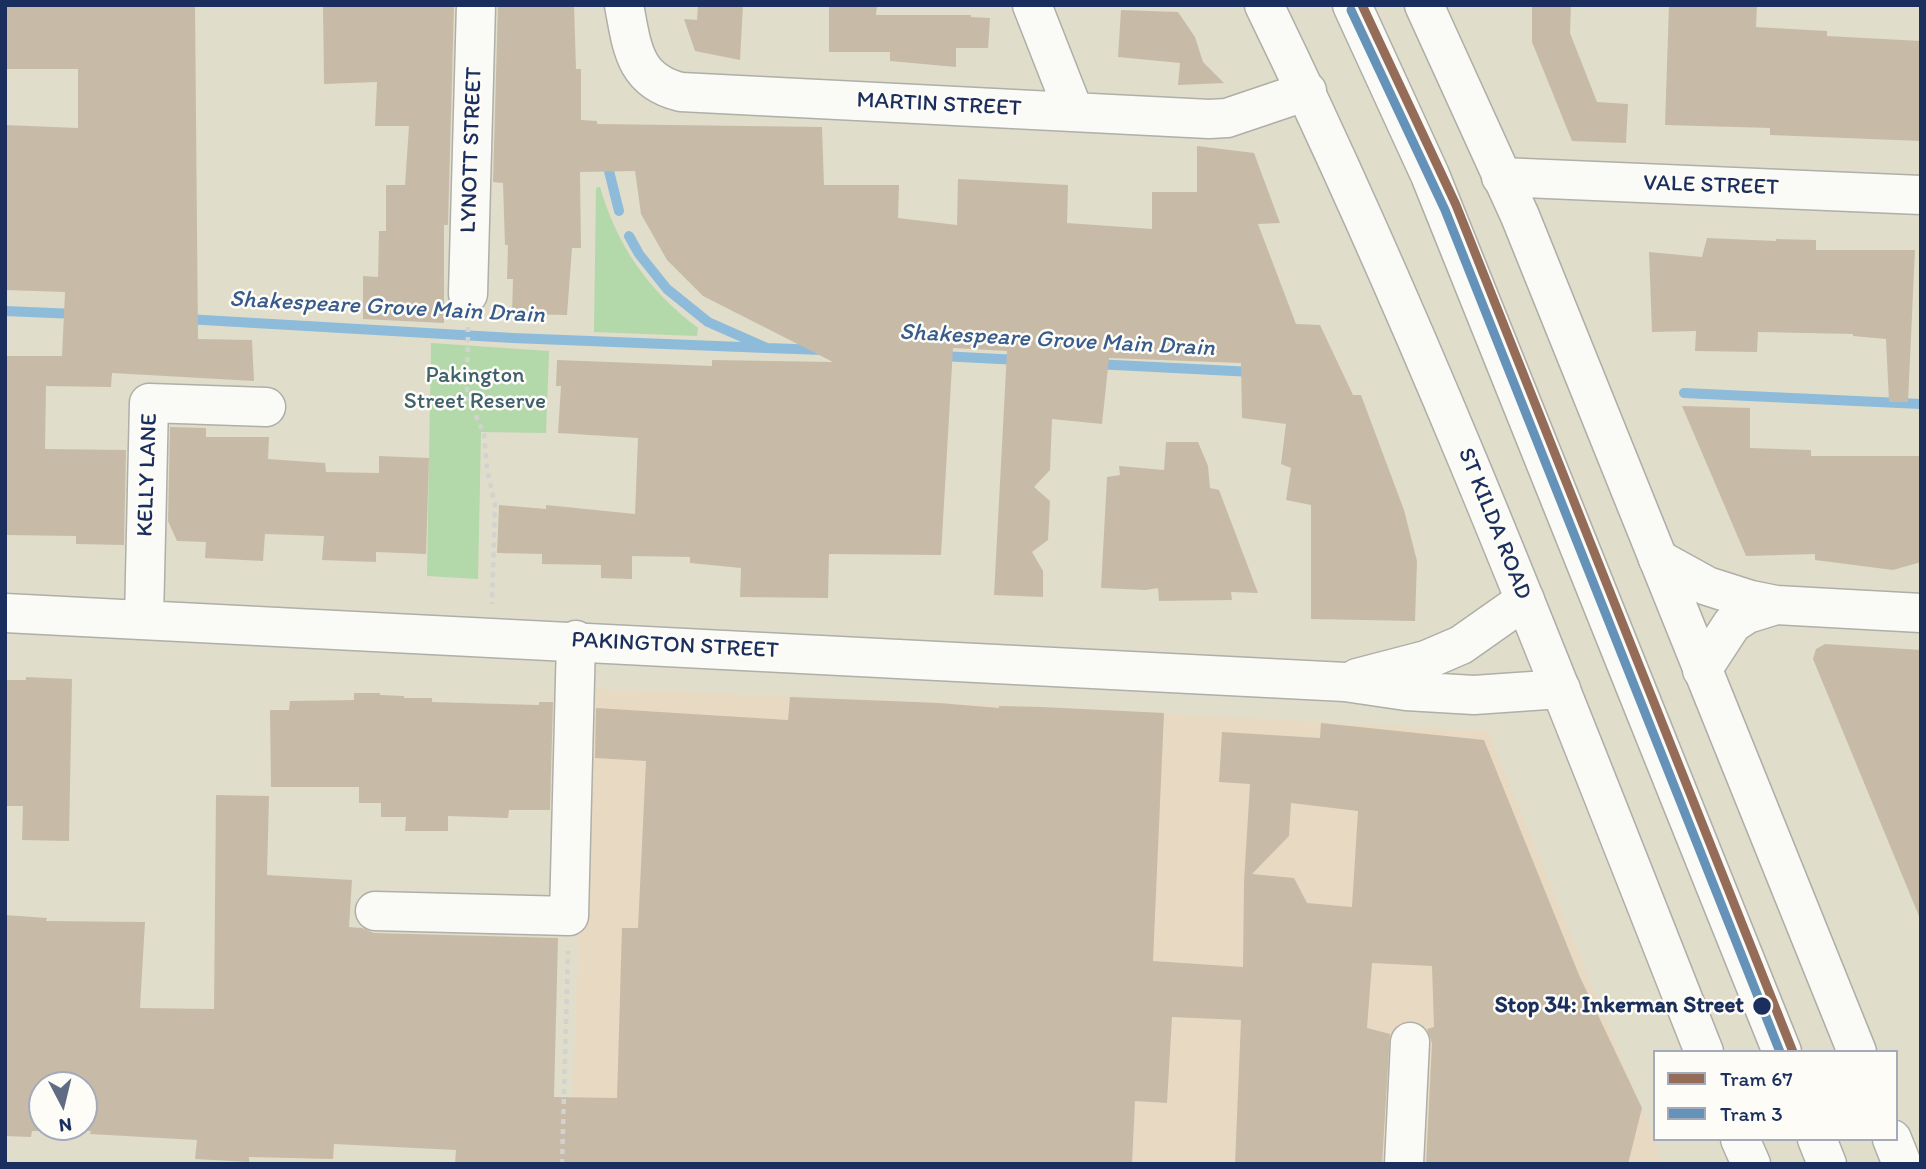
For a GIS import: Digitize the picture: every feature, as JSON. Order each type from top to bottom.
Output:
[{"type":"main road","name":"LYNOTT STREET","points":[[468,306],[476,5]]},
{"type":"main road","name":"MARTIN STREET","points":[[624,5],[632,46],[647,77],[663,88],[681,92],[1209,119],[1227,118],[1307,91]]},
{"type":"main road","points":[[1032,5],[1074,112]]},
{"type":"main road","name":"ST KILDA ROAD","points":[[1264,5],[1307,91],[1438,390],[1561,689],[1703,1050]]},
{"type":"main road","points":[[1352,5],[1430,175],[1781,1050]]},
{"type":"main road","points":[[1424,5],[1520,216],[1856,1050]]},
{"type":"main road","name":"VALE STREET","points":[[1501,177],[1921,195]]},
{"type":"main road","name":"KELLY LANE","points":[[144,620],[149,403],[266,407]]},
{"type":"main road","points":[[1658,559],[1707,586],[1735,596],[1776,605],[1921,613]]},
{"type":"main road","name":"PAKINGTON STREET","points":[[1345,682],[1426,660],[1461,645],[1525,600]]},
{"type":"main road","points":[[1702,670],[1732,624],[1747,614],[1776,605]]},
{"type":"main road","name":"PAKINGTON STREET","points":[[5,612],[1345,682],[1406,691],[1474,695],[1561,689]]},
{"type":"main road","points":[[374,911],[569,916],[576,640]]},
{"type":"main road","points":[[1404,1164],[1409,1042]]},
{"type":"main road","points":[[1741,1141],[1751,1164]]},
{"type":"main road","points":[[1818,1141],[1827,1164]]},
{"type":"main road","points":[[1893,1141],[1902,1164]]},
{"type":"path","points":[[468,306],[467,395],[484,434],[487,469],[495,505],[491,636]]},
{"type":"path","points":[[562,1164],[569,916]]},
{"type":"shaded area","points":[[586,688],[1053,707],[1488,731],[1660,1154],[1660,1164],[571,1164]]},
{"type":"green space","points":[[600,187],[616,229],[637,266],[664,299],[698,328],[697,336],[594,332],[596,188]]},
{"type":"green space","name":"Pakington Street Reserve","points":[[431,343],[549,351],[546,433],[481,432],[478,579],[427,576]]},
{"type":"building","points":[[5,5],[195,5],[198,339],[252,340],[254,381],[112,373],[111,387],[46,386],[45,449],[126,450],[124,545],[76,544],[76,536],[5,535],[5,356],[62,356],[65,292],[5,290],[5,125],[78,128],[78,69],[5,69]]},
{"type":"building","points":[[323,5],[454,5],[448,225],[444,225],[444,323],[363,319],[363,276],[378,277],[379,231],[386,231],[386,185],[405,185],[409,126],[375,126],[377,82],[324,84]]},
{"type":"building","points":[[498,5],[574,5],[576,69],[581,69],[581,120],[597,121],[597,124],[822,127],[824,185],[899,185],[898,218],[957,225],[958,179],[1068,185],[1067,223],[1152,229],[1152,192],[1197,192],[1197,146],[1254,153],[1280,223],[1258,224],[1296,324],[1320,325],[1353,395],[1361,395],[1404,510],[1417,561],[1415,621],[1311,619],[1311,505],[1286,500],[1291,468],[1281,464],[1286,424],[1242,418],[1241,363],[1109,358],[1102,424],[1052,419],[1050,470],[1034,487],[1050,501],[1048,540],[1032,552],[1043,571],[1043,597],[994,595],[1007,351],[953,348],[941,555],[829,554],[828,598],[740,597],[741,568],[690,563],[690,557],[632,556],[632,579],[601,578],[601,565],[542,564],[542,554],[497,553],[499,505],[546,509],[546,505],[635,514],[638,438],[558,433],[561,386],[556,386],[557,360],[712,366],[712,360],[833,362],[703,296],[667,260],[641,214],[635,171],[580,172],[581,248],[572,248],[567,315],[512,314],[513,279],[507,279],[508,245],[505,245],[503,183],[493,182]]},
{"type":"building","points":[[698,5],[743,5],[740,60],[695,51],[684,19],[697,20]]},
{"type":"building","points":[[829,5],[877,5],[876,15],[971,15],[990,18],[988,48],[956,48],[956,67],[890,61],[890,52],[829,52]]},
{"type":"building","points":[[1532,5],[1571,5],[1570,33],[1597,102],[1628,104],[1626,143],[1572,141],[1532,42]]},
{"type":"building","points":[[1669,5],[1757,5],[1756,27],[1827,31],[1827,36],[1921,41],[1921,141],[1770,135],[1770,128],[1665,125]]},
{"type":"building","points":[[1121,10],[1178,12],[1195,37],[1203,62],[1224,83],[1178,85],[1180,63],[1118,57]]},
{"type":"building","points":[[1707,238],[1816,240],[1816,250],[1915,250],[1908,402],[1889,402],[1886,339],[1853,334],[1758,332],[1757,352],[1695,351],[1696,331],[1652,332],[1649,252],[1702,257]]},
{"type":"building","points":[[1682,406],[1750,408],[1750,448],[1811,450],[1811,456],[1921,456],[1921,562],[1893,570],[1815,560],[1815,554],[1746,556]]},
{"type":"building","points":[[170,427],[206,428],[206,437],[269,437],[268,459],[325,463],[326,472],[379,473],[379,456],[429,458],[426,554],[376,552],[376,562],[322,560],[324,536],[265,534],[263,561],[205,558],[206,542],[177,541],[168,521]]},
{"type":"building","points":[[1166,442],[1198,442],[1208,466],[1210,488],[1219,490],[1258,593],[1231,592],[1232,600],[1159,601],[1158,588],[1101,588],[1107,477],[1120,475],[1119,466],[1164,470]]},
{"type":"building","points":[[1825,644],[1921,650],[1921,921],[1813,659],[1816,649]]},
{"type":"building","points":[[26,677],[72,679],[69,841],[22,840],[23,806],[5,806],[5,680],[26,680]]},
{"type":"building","points":[[354,693],[432,698],[432,702],[539,705],[539,702],[553,702],[550,810],[509,810],[508,818],[448,816],[448,831],[405,831],[406,817],[381,817],[381,803],[359,803],[359,787],[271,787],[270,710],[289,710],[290,701],[354,700]]},
{"type":"building","points":[[790,697],[1164,713],[1153,961],[1243,967],[1244,881],[1250,784],[1219,782],[1222,732],[1320,738],[1321,723],[1484,740],[1579,975],[1642,1108],[1628,1164],[1426,1164],[1432,1043],[1427,1029],[1434,1027],[1432,966],[1372,963],[1367,1028],[1390,1034],[1382,1164],[1235,1164],[1241,1020],[1172,1017],[1167,1103],[1135,1101],[1132,1164],[455,1164],[456,1150],[334,1144],[333,1159],[249,1157],[249,1162],[195,1159],[197,1140],[98,1134],[98,1071],[28,1071],[28,1137],[5,1136],[5,915],[47,918],[46,921],[145,922],[140,1008],[214,1009],[216,795],[269,796],[267,875],[352,880],[349,927],[374,933],[558,938],[554,1097],[617,1098],[622,928],[638,928],[646,761],[595,758],[596,708],[788,720]],"holes":[[[1291,803],[1358,811],[1352,907],[1307,903],[1294,878],[1252,874],[1289,836]]]},
{"type":"waterway","points":[[606,159],[619,211]]},
{"type":"waterway","name":"Shakespeare Grove Main Drain","points":[[629,236],[639,254],[667,289],[708,322],[767,348],[823,350]]},
{"type":"waterway","name":"Shakespeare Grove Main Drain","points":[[5,311],[76,314]]},
{"type":"waterway","name":"Shakespeare Grove Main Drain","points":[[186,319],[513,338],[767,348]]},
{"type":"waterway","name":"Shakespeare Grove Main Drain","points":[[941,356],[1019,360]]},
{"type":"waterway","name":"Shakespeare Grove Main Drain","points":[[1095,364],[1253,372]]},
{"type":"waterway","name":"Shakespeare Grove Main Drain","points":[[1684,393],[1921,404]]},
{"type":"tram line","name":"67","points":[[1362,5],[1456,205],[1792,1050]]},
{"type":"tram line","name":"3","points":[[1351,10],[1445,210],[1779,1050]]},
{"type":"place","name":"Stop 34: Inkerman Street","points":[[1762,1006]]}]
